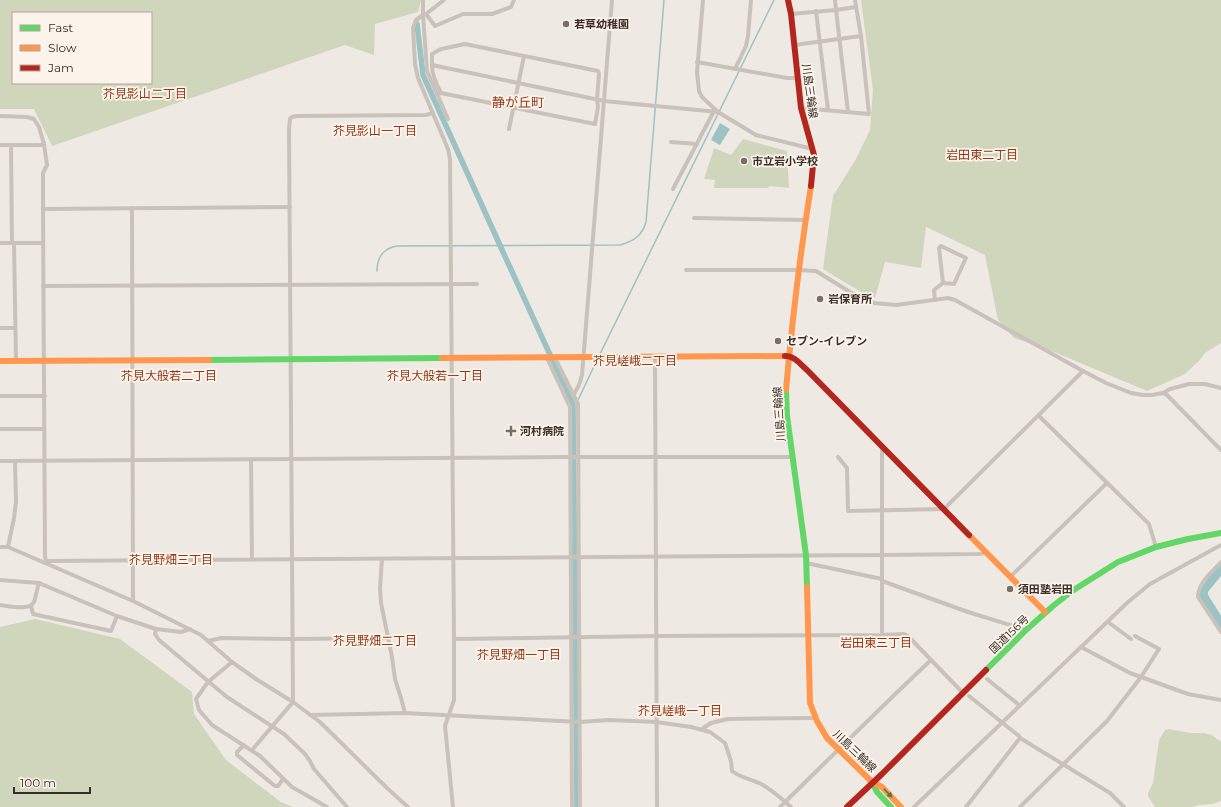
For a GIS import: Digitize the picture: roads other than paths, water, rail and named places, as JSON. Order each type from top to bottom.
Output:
[{"type":"main road","name":"川島三輪線","points":[[788,0],[791,14],[801,108],[814,155],[799,270],[786,395],[787,416],[806,555],[810,703],[814,718],[827,738],[872,782]]},
{"type":"main road","points":[[0,361],[789,356],[794,358],[807,370],[876,440],[882,448],[944,509],[985,553],[1045,612]]},
{"type":"main road","name":"国道156号","points":[[847,807],[1026,630],[1045,612],[1072,591],[1118,562],[1156,547],[1221,533]]},
{"type":"main road","points":[[872,782],[877,792],[891,807]]},
{"type":"main road","points":[[872,782],[882,787],[901,807]]},
{"type":"street","points":[[423,0],[426,71],[439,94]]},
{"type":"street","points":[[444,0],[416,20],[414,28],[415,64],[418,78],[448,149],[450,158],[454,700],[446,726],[453,807]]},
{"type":"street","points":[[424,15],[435,26],[463,14],[492,14],[511,7],[514,0]]},
{"type":"street","points":[[573,396],[579,385],[582,374],[612,0]]},
{"type":"street","points":[[703,0],[697,62],[697,72],[702,97],[716,111],[756,135],[771,140],[813,149]]},
{"type":"street","points":[[735,69],[746,46],[751,0]]},
{"type":"street","points":[[835,0],[848,112]]},
{"type":"street","points":[[801,108],[869,114],[861,36],[855,0]]},
{"type":"street","points":[[791,14],[856,7]]},
{"type":"street","points":[[816,11],[828,110]]},
{"type":"street","points":[[794,45],[861,36]]},
{"type":"street","points":[[439,94],[513,107],[595,124],[598,107],[597,99],[600,74],[598,71],[466,44],[441,49],[432,54],[432,71],[436,85],[439,94],[448,119]]},
{"type":"street","points":[[509,130],[524,56]]},
{"type":"street","points":[[697,62],[787,78],[798,78]]},
{"type":"street","points":[[432,65],[604,101],[716,111]]},
{"type":"street","points":[[673,189],[696,144],[716,111]]},
{"type":"street","points":[[252,750],[293,702],[290,119],[297,116],[426,116],[433,113]]},
{"type":"street","points":[[0,116],[27,117],[34,119],[39,127],[44,144],[47,165],[43,173],[44,461],[46,562]]},
{"type":"street","points":[[671,142],[696,144]]},
{"type":"street","points":[[0,145],[44,144]]},
{"type":"street","points":[[11,145],[16,361]]},
{"type":"street","points":[[43,209],[290,207]]},
{"type":"street","points":[[131,208],[133,601]]},
{"type":"street","points":[[694,218],[805,220]]},
{"type":"street","points":[[0,243],[43,243]]},
{"type":"street","points":[[935,300],[934,290],[943,283],[954,284],[966,258],[941,246],[939,248],[943,283]]},
{"type":"street","points":[[686,270],[816,271],[850,292],[874,303],[896,305],[948,298],[955,300],[1083,371],[1131,393],[1148,395],[1163,393],[1170,389],[1189,384],[1205,384],[1221,388]]},
{"type":"street","points":[[43,286],[477,284]]},
{"type":"street","points":[[0,328],[15,328]]},
{"type":"street","points":[[655,357],[657,807]]},
{"type":"street","points":[[547,358],[570,407],[572,807]]},
{"type":"street","points":[[555,358],[578,404],[580,807]]},
{"type":"street","points":[[838,457],[847,468],[848,511],[882,509],[944,509],[1083,371]]},
{"type":"street","points":[[1163,393],[1167,395],[1221,450]]},
{"type":"street","points":[[0,396],[44,396]]},
{"type":"street","points":[[1039,416],[1149,524],[1156,547]]},
{"type":"street","points":[[0,429],[44,429]]},
{"type":"street","points":[[882,448],[882,636]]},
{"type":"street","points":[[0,461],[793,457]]},
{"type":"street","points":[[251,460],[252,559]]},
{"type":"street","points":[[8,547],[16,502],[15,462]]},
{"type":"street","points":[[1010,578],[1107,483]]},
{"type":"street","points":[[914,807],[1128,602],[1150,584],[1220,545],[1221,551]]},
{"type":"street","points":[[0,547],[8,547],[46,562],[133,601],[201,635],[232,662],[293,702],[320,722],[408,807]]},
{"type":"street","points":[[46,562],[252,559],[579,558],[656,556],[882,556],[985,553]]},
{"type":"street","points":[[382,559],[380,589],[381,603],[389,638],[395,679],[404,713]]},
{"type":"street","points":[[1221,562],[1201,585],[1198,591],[1198,597],[1221,632]]},
{"type":"street","points":[[806,563],[882,580],[968,612],[1026,630]]},
{"type":"street","points":[[0,580],[39,583],[116,616],[156,629],[181,632],[190,630]]},
{"type":"street","points":[[0,605],[26,608],[31,606],[34,603],[39,583]]},
{"type":"street","points":[[31,606],[33,614],[111,631],[116,616]]},
{"type":"street","points":[[1108,622],[1131,639]]},
{"type":"street","points":[[156,629],[155,634],[159,640],[208,682],[227,697],[284,734],[305,754],[310,760],[314,769],[347,807]]},
{"type":"street","points":[[454,639],[656,636],[882,636],[904,634],[908,636],[963,693]]},
{"type":"street","points":[[1020,807],[1107,721],[1141,677],[1159,649],[1135,636]]},
{"type":"street","points":[[208,641],[221,638],[389,638]]},
{"type":"street","points":[[1081,647],[1130,673],[1188,694],[1221,700]]},
{"type":"street","points":[[780,807],[882,706],[931,660]]},
{"type":"street","points":[[232,662],[208,682],[196,698],[198,710],[212,725],[260,756],[292,787],[327,807]]},
{"type":"street","points":[[987,679],[1019,705]]},
{"type":"street","points":[[969,696],[1019,736]]},
{"type":"street","points":[[310,715],[404,713],[449,714],[579,722],[609,720],[656,722],[702,729],[710,732],[725,743],[731,761],[732,771],[737,775],[760,784],[791,807]]},
{"type":"street","points":[[702,729],[711,723],[728,719],[814,718]]},
{"type":"street","points":[[966,807],[1020,738],[1110,793],[1124,807]]},
{"type":"street","points":[[244,745],[237,752],[237,755],[275,786],[278,786],[283,779]]},
{"type":"street","points":[[572,799],[580,798]]},
{"type":"water","points":[[720,123],[730,129],[720,145],[711,140]]},
{"type":"waterway","points":[[377,271],[378,261],[382,254],[388,249],[397,246],[620,245],[637,237],[642,231],[646,222],[664,0]]},
{"type":"waterway","points":[[600,354],[774,0]]},
{"type":"waterway","points":[[417,24],[423,75],[573,405],[577,807]]},
{"type":"waterway","points":[[573,405],[579,398],[597,360]]},
{"type":"waterway","points":[[1221,569],[1203,591],[1204,597],[1221,624]]},
{"type":"place","name":"若草幼稚園","points":[[566,24]]},
{"type":"place","name":"市立岩小学校","points":[[744,161]]},
{"type":"place","name":"岩保育所","points":[[820,299]]},
{"type":"place","name":"セブン-イレブン","points":[[778,341]]},
{"type":"place","name":"河村病院","points":[[511,431]]},
{"type":"place","name":"須田塾岩田","points":[[1010,589]]},
{"type":"district","name":"芥見影山二丁目","points":[[145,94]]},
{"type":"district","name":"静が丘町","points":[[518,102]]},
{"type":"district","name":"芥見影山一丁目","points":[[375,131]]},
{"type":"district","name":"岩田東二丁目","points":[[982,155]]},
{"type":"district","name":"芥見嵯峨二丁目","points":[[635,361]]},
{"type":"district","name":"芥見大般若二丁目","points":[[169,376]]},
{"type":"district","name":"芥見大般若一丁目","points":[[435,376]]},
{"type":"district","name":"芥見野畑三丁目","points":[[171,560]]},
{"type":"district","name":"芥見野畑二丁目","points":[[375,641]]},
{"type":"district","name":"岩田東三丁目","points":[[876,643]]},
{"type":"district","name":"芥見野畑一丁目","points":[[519,655]]},
{"type":"district","name":"芥見嵯峨一丁目","points":[[680,711]]}]
